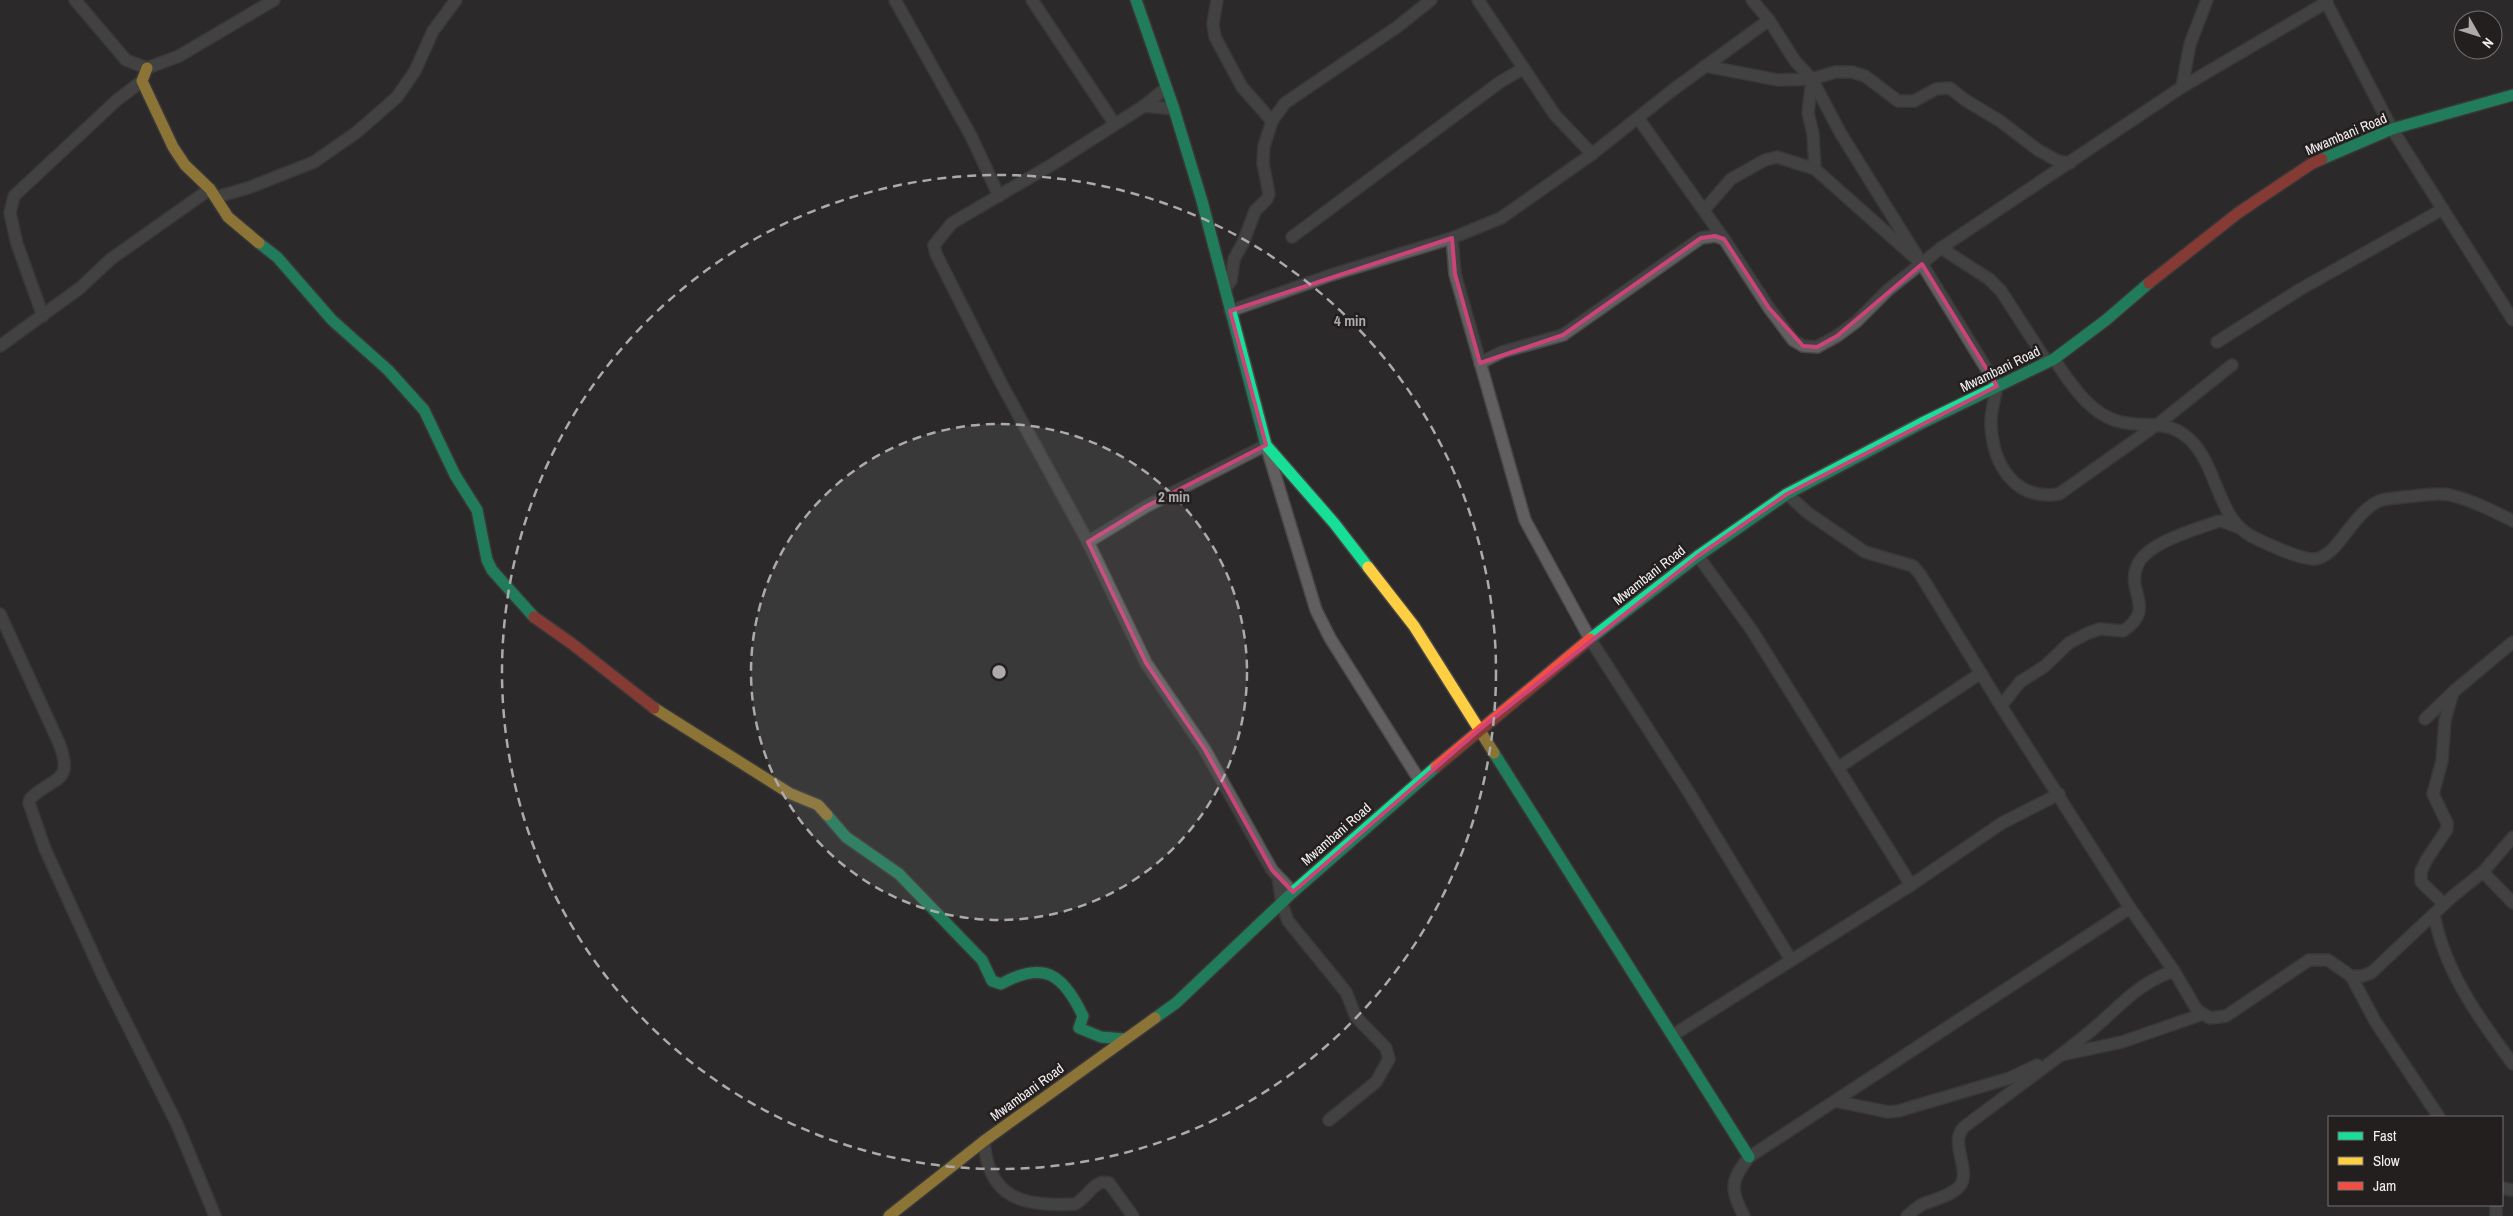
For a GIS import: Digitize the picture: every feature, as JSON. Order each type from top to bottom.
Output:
[{"type":"street","points":[[75,0],[126,60],[147,68],[179,56],[274,0]]},
{"type":"street","points":[[0,346],[80,288],[111,259],[213,193],[248,188],[314,162],[357,132],[397,96],[415,70],[433,32],[456,0]]},
{"type":"street","points":[[895,0],[971,136],[999,196]]},
{"type":"street","points":[[1032,0],[1114,123]]},
{"type":"street","points":[[1136,0],[1174,109],[1225,288],[1266,446],[1316,610],[1330,638],[1420,781]]},
{"type":"street","points":[[1217,0],[1214,24],[1215,37],[1242,87],[1272,121]]},
{"type":"street","points":[[1225,288],[1231,282],[1234,259],[1243,243],[1256,211],[1269,194],[1263,163],[1264,146],[1272,121],[1285,103],[1396,27],[1431,0]]},
{"type":"street","points":[[1478,0],[1555,116],[1592,154]]},
{"type":"street","points":[[1752,0],[1769,20],[1795,60],[1812,79],[1841,134],[1997,386],[1991,424],[1996,458],[2020,489],[2042,496],[2059,494],[2158,424],[2232,365]]},
{"type":"street","points":[[2182,87],[2190,44],[2207,0]]},
{"type":"street","points":[[1638,118],[1793,340],[1803,346],[1817,347],[1837,336],[1856,322],[1888,290],[1942,248],[2070,164],[2182,87],[2326,1],[2392,129],[2513,320]]},
{"type":"street","points":[[1230,310],[1331,275],[1452,238],[1501,218],[1592,154],[1705,66],[1769,20]]},
{"type":"street","points":[[1705,66],[1778,80],[1812,79],[1835,72],[1852,72],[1865,76],[1898,101],[1914,101],[1936,89],[1950,88],[1965,100],[2000,121],[2038,150],[2058,161],[2070,164]]},
{"type":"street","points":[[43,316],[17,244],[10,213],[14,196],[116,100],[142,81],[147,68]]},
{"type":"street","points":[[1292,237],[1500,82],[1524,68]]},
{"type":"street","points":[[1812,79],[1808,113],[1813,134],[1815,170]]},
{"type":"street","points":[[142,81],[173,147],[185,165],[213,193],[228,217],[277,257],[332,320],[388,370],[424,410],[455,475],[477,510],[492,570],[535,619],[571,643],[665,717],[789,793],[818,805],[846,837],[899,874],[982,960],[992,981],[1001,984],[1012,977],[1040,971],[1046,973],[1070,992],[1077,1002],[1083,1016],[1079,1028],[1090,1036],[1104,1039],[1125,1039]]},
{"type":"street","points":[[1166,88],[1144,106],[1114,123],[1053,164],[952,223],[934,245],[936,254],[1001,383],[1088,542],[1146,663],[1205,750],[1278,877],[1293,892]]},
{"type":"street","name":"Mwambani Road","points":[[888,1216],[984,1141],[1176,1003],[1293,892],[1478,731],[1590,639],[1698,556],[1787,494],[1922,423],[2050,361],[2106,320],[2238,213],[2311,164],[2392,129],[2513,95]]},
{"type":"street","points":[[1144,106],[1174,109]]},
{"type":"street","points":[[1704,210],[1731,179],[1765,160],[1777,157],[1815,170],[1922,264]]},
{"type":"street","points":[[2217,342],[2299,290],[2443,209]]},
{"type":"street","points":[[1480,363],[1502,352],[1563,336],[1701,238],[1715,236],[1724,239]]},
{"type":"street","points":[[1452,238],[1455,274],[1525,520],[1567,601],[1688,791],[1791,960]]},
{"type":"street","points":[[1942,248],[1989,279],[2001,291],[2050,361],[2073,387],[2109,418],[2122,422],[2158,424],[2181,432],[2196,445],[2240,528]]},
{"type":"street","points":[[1088,542],[1145,507],[1266,446]]},
{"type":"street","points":[[1266,446],[1334,523],[1414,626],[1478,731],[1673,1035],[1748,1157]]},
{"type":"street","points":[[1787,494],[1808,513],[1864,552],[1913,566],[1928,586],[2001,706],[2059,794],[2130,908],[2174,971],[2197,1010],[2210,1018],[2226,1016],[2310,960],[2328,960],[2351,976],[2375,1021],[2438,1116]]},
{"type":"street","points":[[2001,706],[2020,682],[2045,666],[2069,643],[2100,629],[2123,632],[2133,624],[2140,615],[2141,607],[2135,574],[2137,565],[2160,544],[2216,522],[2222,521],[2293,553],[2315,559],[2327,554],[2360,515],[2378,501],[2390,498],[2448,495],[2477,504],[2513,520]]},
{"type":"street","points":[[1698,556],[1751,629],[1911,885]]},
{"type":"street","points":[[0,614],[59,743],[66,764],[63,774],[44,790],[34,795],[29,804],[45,849],[103,976],[177,1124],[216,1216]]},
{"type":"street","points":[[2425,720],[2453,692],[2513,642]]},
{"type":"street","points":[[1839,767],[1981,673]]},
{"type":"street","points":[[2444,904],[2421,882],[2420,871],[2447,829],[2447,823],[2433,794],[2442,761],[2445,720],[2453,692]]},
{"type":"street","points":[[1673,1035],[1911,885],[2002,822],[2059,794]]},
{"type":"street","points":[[2351,976],[2362,976],[2371,973],[2444,904],[2483,872],[2513,837]]},
{"type":"street","points":[[2483,872],[2513,903]]},
{"type":"street","points":[[1278,877],[1282,904],[1288,921],[1346,992],[1356,1017],[1386,1048],[1389,1059],[1376,1082],[1329,1120]]},
{"type":"street","points":[[1744,1216],[1732,1190],[1735,1174],[1748,1157],[2130,908]]},
{"type":"street","points":[[2434,914],[2439,940],[2449,964],[2475,1010],[2513,1064]]},
{"type":"street","points":[[1907,1216],[1920,1205],[1958,1188],[1963,1180],[1960,1131],[2092,1029],[2139,987],[2158,976],[2174,971]]},
{"type":"street","points":[[1835,1102],[1888,1112],[1898,1111],[2010,1078],[2058,1056],[2122,1042],[2203,1014]]},
{"type":"street","points":[[984,1141],[985,1152],[996,1183],[1029,1204],[1075,1204],[1080,1202],[1097,1184],[1104,1182],[1109,1183],[1133,1216]]},
{"type":"highlighted area","points":[[1715,236],[1724,239],[1769,308],[1803,346],[1817,347],[1837,336],[1922,264],[1997,386],[1787,494],[1698,556],[1478,731],[1293,892],[1272,870],[1205,750],[1146,663],[1088,542],[1145,507],[1266,445],[1230,311],[1452,238],[1455,274],[1480,363],[1563,335],[1701,238]]},
{"type":"traffic: fast","points":[[1136,0],[1174,109],[1202,201],[1266,445],[1334,523],[1368,567]]},
{"type":"traffic: fast","points":[[2322,159],[2392,129],[2513,95]]},
{"type":"traffic: fast","points":[[259,243],[277,257],[332,320],[388,370],[424,410],[455,475],[477,510],[487,560],[492,570],[534,617]]},
{"type":"traffic: fast","points":[[1590,639],[1698,556],[1787,494],[1922,423],[2054,359],[2106,320],[2149,283]]},
{"type":"traffic: fast","points":[[1494,753],[1749,1157]]},
{"type":"traffic: fast","points":[[1155,1018],[1176,1003],[1293,892],[1436,767]]},
{"type":"traffic: fast","points":[[827,815],[846,837],[899,874],[982,960],[992,981],[1001,984],[1029,973],[1051,975],[1068,990],[1083,1016],[1079,1028],[1101,1037],[1125,1039]]},
{"type":"traffic: slow","points":[[147,68],[142,81],[173,147],[185,165],[210,189],[228,217],[259,243]]},
{"type":"traffic: slow","points":[[1368,567],[1414,626],[1494,753]]},
{"type":"traffic: slow","points":[[654,708],[789,793],[818,805],[827,815]]},
{"type":"traffic: slow","points":[[889,1216],[984,1141],[1155,1018]]},
{"type":"traffic: jam","points":[[2149,283],[2238,213],[2311,164],[2322,159]]},
{"type":"traffic: jam","points":[[534,617],[571,643],[654,708]]},
{"type":"traffic: jam","points":[[1436,767],[1590,639]]}]
